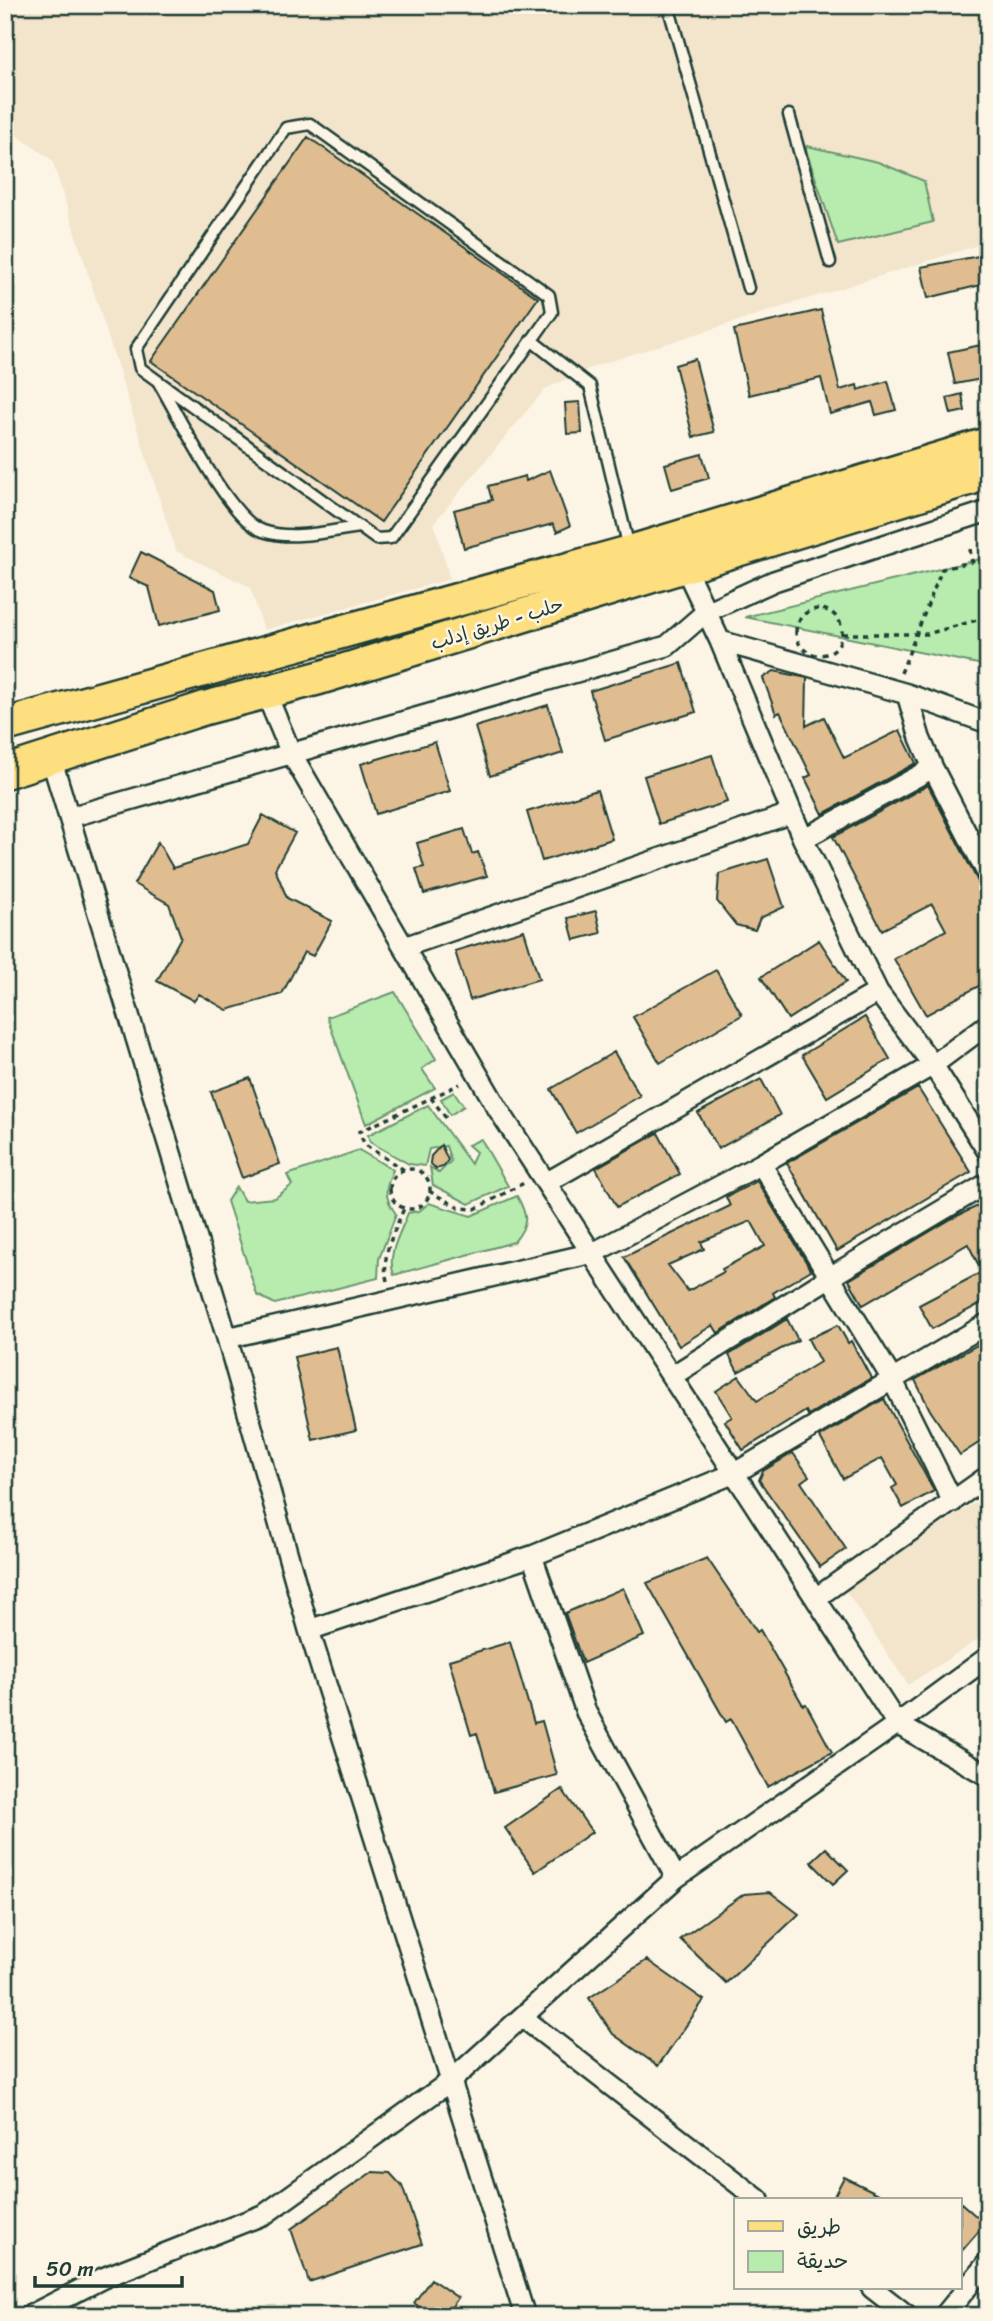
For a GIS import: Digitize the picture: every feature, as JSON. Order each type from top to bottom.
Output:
[{"type":"main road","name":"حلب - طريق إدلب","points":[[5,725],[630,552],[988,444]]},
{"type":"main road","name":"حلب - طريق إدلب","points":[[5,772],[205,708],[319,678],[988,474]]},
{"type":"main road","points":[[194,672],[205,708]]},
{"type":"street","points":[[70,817],[667,646],[706,612],[774,581],[988,511]]},
{"type":"street","points":[[684,565],[720,641],[803,839],[878,992],[933,1066],[988,1152]]},
{"type":"street","points":[[720,641],[904,685],[988,723]]},
{"type":"street","points":[[904,685],[920,738],[933,768],[988,875]]},
{"type":"street","points":[[265,691],[291,753],[478,1074],[543,1179],[898,1724],[988,1776]]},
{"type":"street","points":[[51,758],[228,1338],[309,1630],[525,2316]]},
{"type":"street","points":[[803,839],[933,768]]},
{"type":"street","points":[[404,947],[792,813]]},
{"type":"street","points":[[543,1179],[878,992]]},
{"type":"street","points":[[228,1338],[593,1254],[761,1164],[933,1066],[988,1024]]},
{"type":"street","points":[[761,1164],[892,1379],[953,1502]]},
{"type":"street","points":[[672,1376],[830,1277],[988,1183]]},
{"type":"street","points":[[309,1630],[532,1556],[735,1473],[988,1323]]},
{"type":"street","points":[[816,1598],[988,1476]]},
{"type":"street","points":[[532,1556],[586,1712],[676,1878]]},
{"type":"street","points":[[29,2316],[103,2278],[265,2214],[452,2080],[676,1878],[898,1724],[988,1657]]},
{"type":"street","points":[[522,2017],[756,2198]]},
{"type":"street","points":[[944,2316],[988,2262]]},
{"type":"street","points":[[875,2290],[908,2316]]},
{"type":"lane","points":[[668,5],[748,288]]},
{"type":"lane","points":[[789,115],[830,262]]},
{"type":"lane","points":[[310,124],[549,295],[552,312],[531,340],[391,538],[376,539],[140,368],[136,349],[286,128],[310,124]]},
{"type":"lane","points":[[531,340],[590,386],[630,552]]},
{"type":"lane","points":[[157,379],[223,493],[246,520],[261,531],[280,535],[359,527]]},
{"type":"path","points":[[970,549],[972,562]]},
{"type":"path","points":[[904,685],[915,634],[942,569],[988,558]]},
{"type":"path","points":[[819,609],[827,610],[839,620],[843,634],[837,648],[823,655],[808,653],[802,648],[796,634],[805,614],[819,609]]},
{"type":"path","points":[[843,634],[927,634],[988,617]]},
{"type":"path","points":[[404,1170],[365,1145],[359,1132],[478,1074]]},
{"type":"path","points":[[431,1098],[446,1118]]},
{"type":"path","points":[[410,1169],[423,1174],[429,1191],[419,1206],[404,1208],[395,1203],[390,1191],[393,1178],[410,1169]]},
{"type":"path","points":[[429,1191],[459,1208],[475,1209],[543,1179]]},
{"type":"path","points":[[391,1300],[384,1264],[386,1251],[404,1208]]},
{"type":"shaded area","points":[[5,5],[988,5],[988,242],[595,366],[545,389],[434,523],[450,579],[264,630],[250,587],[176,551],[52,160],[5,127]]},
{"type":"shaded area","points":[[988,1494],[988,1633],[908,1685],[844,1588]]},
{"type":"green space","points":[[807,146],[878,162],[924,181],[933,222],[838,245],[806,150]]},
{"type":"green space","points":[[988,557],[988,666],[745,617]]},
{"type":"green space","points":[[395,992],[436,1059],[422,1069],[435,1088],[366,1124],[327,1017]]},
{"type":"green space","points":[[454,1092],[464,1106],[450,1115],[441,1099]]},
{"type":"green space","points":[[428,1105],[471,1164],[476,1152],[468,1145],[481,1139],[508,1186],[469,1204],[433,1185],[430,1167],[439,1173],[451,1161],[446,1146],[429,1149],[425,1166],[409,1164],[370,1142],[368,1135]]},
{"type":"green space","points":[[359,1150],[393,1170],[387,1193],[389,1203],[396,1214],[379,1259],[378,1278],[275,1304],[257,1295],[227,1201],[236,1187],[244,1201],[275,1198],[292,1185],[287,1175]]},
{"type":"green space","points":[[517,1196],[525,1220],[514,1242],[394,1275],[393,1252],[408,1213],[419,1211],[429,1203],[471,1216]]},
{"type":"building","points":[[308,137],[538,298],[381,522],[151,361]]},
{"type":"building","points":[[979,256],[985,284],[928,298],[921,267]]},
{"type":"building","points":[[821,310],[840,390],[857,385],[858,390],[888,381],[896,410],[876,415],[872,402],[830,414],[821,378],[749,395],[734,330]]},
{"type":"building","points":[[981,345],[987,378],[955,384],[948,352]]},
{"type":"building","points":[[695,359],[714,432],[693,437],[675,365]]},
{"type":"building","points":[[962,394],[965,411],[951,414],[947,398]]},
{"type":"building","points":[[580,402],[582,433],[567,434],[565,403]]},
{"type":"building","points":[[702,454],[709,478],[672,489],[665,464]]},
{"type":"building","points":[[550,470],[570,526],[557,532],[553,524],[464,548],[454,510],[492,500],[488,486],[525,476],[526,481]]},
{"type":"building","points":[[141,552],[215,590],[220,610],[159,626],[149,587],[129,578]]},
{"type":"building","points":[[681,663],[696,712],[605,740],[590,691]]},
{"type":"building","points":[[774,671],[807,678],[806,726],[824,717],[844,758],[900,730],[916,763],[823,814],[805,778],[811,775],[780,712],[776,714],[763,678]]},
{"type":"building","points":[[548,705],[563,753],[490,776],[475,727]]},
{"type":"building","points":[[435,742],[450,791],[376,814],[361,764]]},
{"type":"building","points":[[712,755],[727,802],[659,824],[644,776]]},
{"type":"building","points":[[928,785],[988,901],[988,981],[926,1015],[894,959],[946,930],[932,904],[882,930],[833,837]]},
{"type":"building","points":[[597,790],[612,839],[542,861],[527,812]]},
{"type":"building","points":[[263,815],[295,833],[275,869],[287,898],[332,921],[313,956],[304,952],[282,994],[227,1010],[199,994],[194,1001],[157,981],[181,937],[169,904],[134,884],[158,842],[173,868],[248,844]]},
{"type":"building","points":[[464,829],[472,854],[478,852],[487,876],[424,894],[416,869],[424,867],[417,843]]},
{"type":"building","points":[[768,859],[784,907],[760,918],[755,930],[736,925],[717,901],[719,874]]},
{"type":"building","points":[[596,911],[601,933],[574,940],[568,918]]},
{"type":"building","points":[[524,930],[539,979],[470,1000],[455,951]]},
{"type":"building","points":[[819,940],[846,982],[788,1019],[761,977]]},
{"type":"building","points":[[716,970],[742,1015],[660,1063],[633,1017]]},
{"type":"building","points":[[865,1017],[890,1059],[827,1097],[802,1055]]},
{"type":"building","points":[[614,1052],[640,1096],[576,1133],[551,1089]]},
{"type":"building","points":[[250,1078],[280,1164],[242,1178],[211,1092]]},
{"type":"building","points":[[761,1079],[780,1115],[718,1149],[698,1113]]},
{"type":"building","points":[[918,1088],[971,1172],[837,1251],[787,1163]]},
{"type":"building","points":[[658,1133],[680,1174],[617,1207],[596,1168]]},
{"type":"building","points":[[441,1145],[448,1160],[443,1167],[436,1169],[430,1163],[431,1156]]},
{"type":"building","points":[[757,1181],[811,1270],[773,1293],[775,1297],[718,1333],[713,1325],[679,1346],[624,1257],[730,1206],[726,1197]],"holes":[[[751,1221],[765,1246],[688,1291],[668,1265],[704,1249],[701,1242]]]},
{"type":"building","points":[[988,1201],[988,1300],[932,1329],[919,1305],[982,1272],[968,1244],[863,1305],[849,1280],[951,1219]]},
{"type":"building","points":[[787,1319],[798,1340],[738,1372],[729,1355]]},
{"type":"building","points":[[838,1325],[848,1343],[851,1341],[871,1378],[808,1415],[806,1411],[743,1450],[725,1421],[732,1417],[716,1391],[739,1376],[757,1401],[820,1362],[808,1339]]},
{"type":"building","points":[[988,1339],[988,1437],[960,1455],[930,1410],[915,1380]]},
{"type":"building","points":[[337,1347],[356,1430],[313,1440],[294,1357]]},
{"type":"building","points":[[884,1399],[934,1491],[903,1508],[892,1488],[897,1485],[882,1458],[843,1479],[820,1437]]},
{"type":"building","points":[[793,1453],[809,1476],[801,1482],[846,1549],[820,1567],[759,1480],[763,1471]]},
{"type":"building","points":[[707,1558],[757,1632],[760,1630],[832,1752],[768,1787],[731,1719],[726,1722],[647,1583]]},
{"type":"building","points":[[623,1588],[644,1636],[583,1663],[565,1613]]},
{"type":"building","points":[[510,1642],[534,1723],[542,1721],[557,1775],[494,1792],[477,1733],[471,1735],[449,1660]]},
{"type":"building","points":[[562,1789],[592,1832],[535,1872],[505,1828]]},
{"type":"building","points":[[826,1848],[848,1870],[833,1884],[811,1862]]},
{"type":"building","points":[[770,1892],[799,1914],[726,1983],[680,1939],[744,1894]]},
{"type":"building","points":[[647,1960],[704,2000],[658,2066],[613,2034],[589,1998]]},
{"type":"building","points":[[372,2172],[390,2173],[402,2186],[422,2244],[309,2282],[291,2229]]},
{"type":"building","points":[[844,2177],[887,2198],[833,2198]]},
{"type":"building","points":[[962,2204],[985,2224],[962,2251]]},
{"type":"building","points":[[431,2279],[458,2298],[445,2316],[431,2316],[414,2303]]}]
